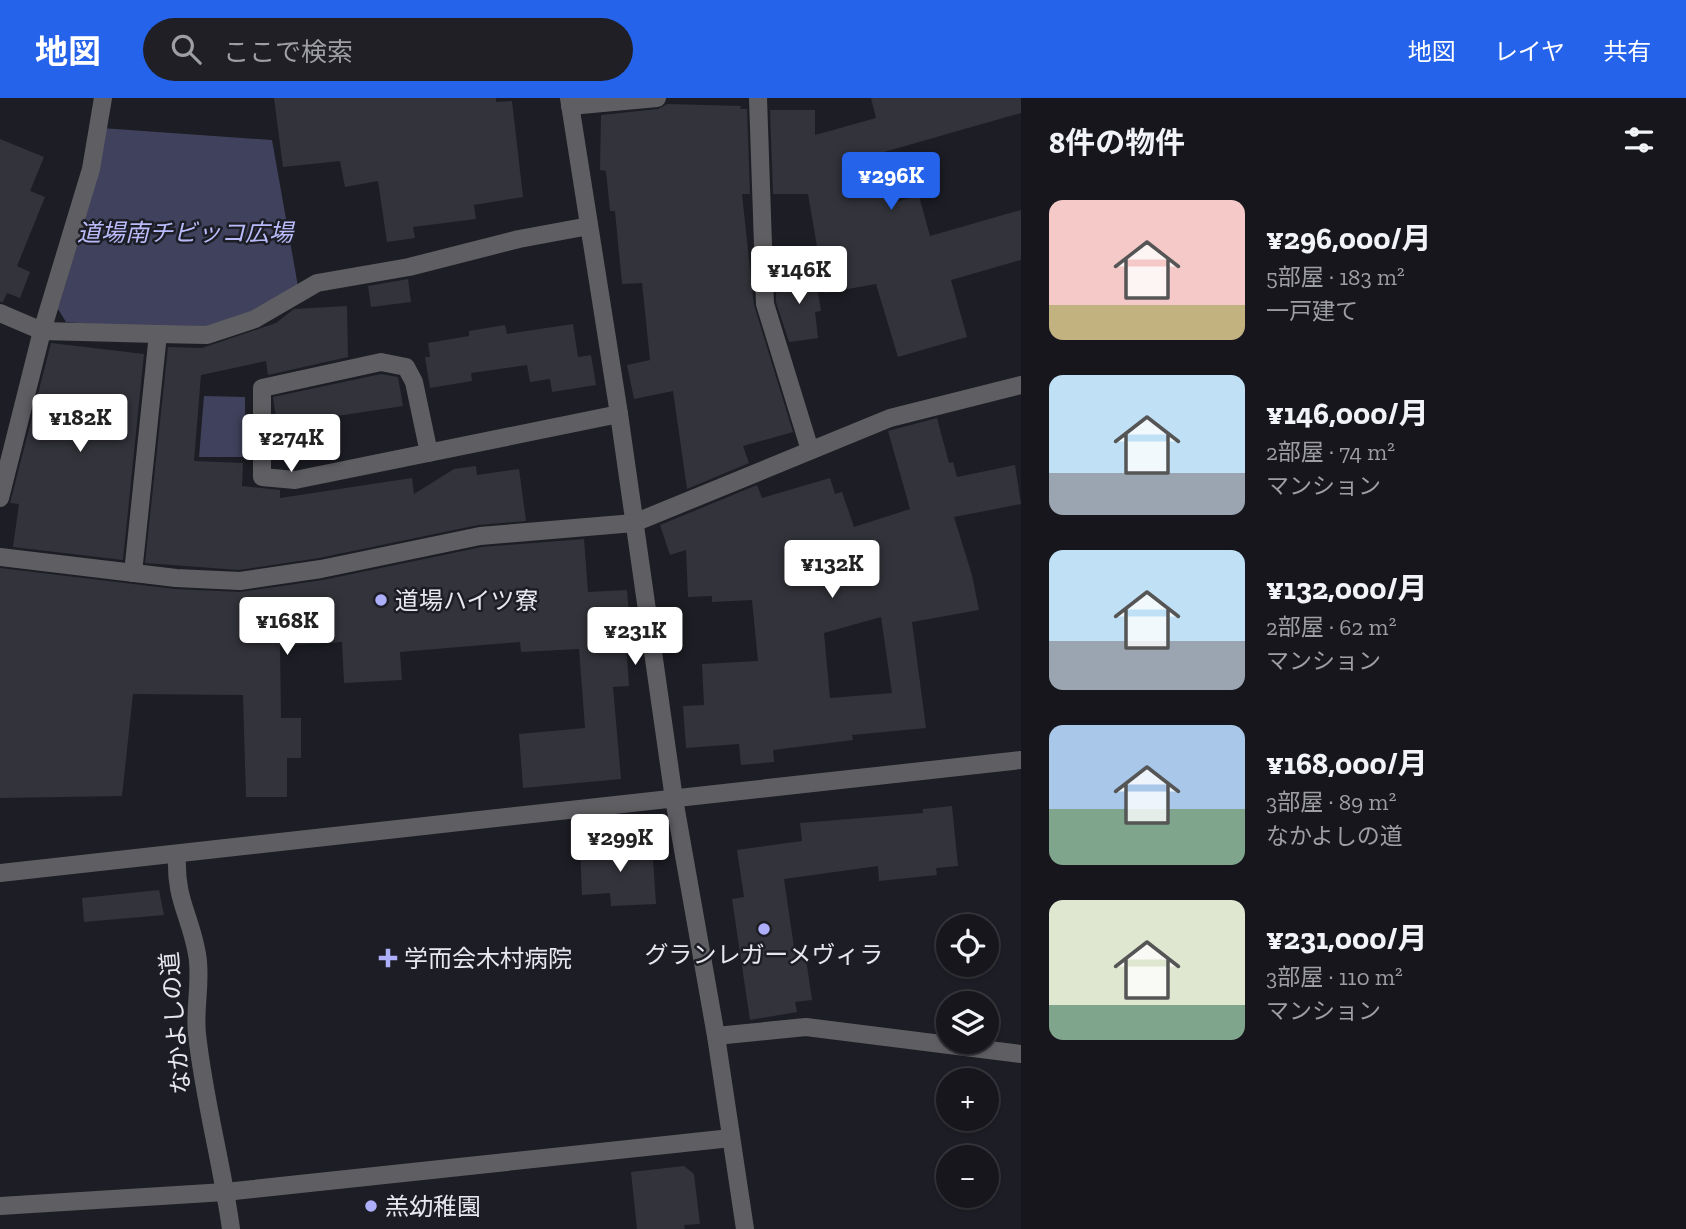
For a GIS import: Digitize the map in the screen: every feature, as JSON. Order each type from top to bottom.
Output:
[{"type":"street","points":[[0,498],[42,331],[91,169],[103,98]]},
{"type":"street","points":[[657,98],[569,102],[619,414],[674,799],[716,1036],[745,1229]]},
{"type":"street","points":[[758,98],[765,304],[810,450]]},
{"type":"street","points":[[0,313],[42,331],[207,335],[255,319],[317,283],[409,267],[519,239],[589,226]]},
{"type":"street","points":[[133,573],[158,334]]},
{"type":"street","points":[[429,453],[414,382],[406,367],[381,362],[262,388],[262,477],[295,480],[429,453],[619,414]]},
{"type":"street","points":[[0,557],[133,573],[240,581],[321,569],[480,536],[634,523],[890,418],[1021,385]]},
{"type":"street","points":[[0,873],[1021,761]]},
{"type":"street","name":"なかよしの道","points":[[177,855],[176,881],[181,906],[197,954],[200,983],[196,1031],[211,1135],[231,1229]]},
{"type":"street","points":[[716,1036],[820,1028],[1021,1054]]},
{"type":"street","points":[[0,1206],[225,1192],[732,1138]]},
{"type":"green space","name":"道場南チビッコ広場","points":[[101,128],[272,140],[299,292],[209,333],[66,322],[58,309],[98,174]]},
{"type":"green space","points":[[204,396],[245,397],[245,457],[199,457]]},
{"type":"building","points":[[274,98],[496,98],[496,102],[512,101],[523,197],[474,205],[476,219],[413,227],[415,238],[387,242],[378,181],[345,187],[340,161],[283,167]]},
{"type":"building","points":[[871,98],[1021,98],[1021,113],[877,154],[891,203],[919,196],[930,236],[1021,210],[1021,260],[951,280],[967,337],[898,357],[876,284],[825,293],[808,194],[773,194],[770,110],[815,110],[815,135],[876,118]]},
{"type":"building","points":[[667,104],[741,106],[740,109],[747,109],[750,194],[742,194],[754,305],[793,432],[743,446],[749,463],[687,489],[673,391],[634,399],[627,365],[650,360],[642,283],[622,284],[615,211],[610,211],[606,171],[600,170],[601,115],[658,109]]},
{"type":"building","points":[[0,139],[44,157],[30,191],[45,197],[17,266],[30,272],[20,298],[7,293],[3,302],[0,302]]},
{"type":"building","points":[[815,273],[821,311],[815,312],[818,338],[789,342],[776,302],[776,279]]},
{"type":"building","points":[[408,279],[411,302],[371,307],[368,286]]},
{"type":"building","points":[[347,306],[348,357],[268,375],[266,361],[201,375],[194,461],[243,463],[242,486],[280,490],[280,498],[412,478],[414,494],[454,469],[476,466],[477,475],[519,469],[526,521],[478,525],[319,558],[239,570],[145,563],[168,347],[202,348],[276,323],[294,309]]},
{"type":"building","points":[[573,324],[578,357],[591,355],[596,385],[552,392],[550,379],[530,382],[527,365],[471,373],[472,381],[430,388],[425,357],[430,357],[428,343],[469,336],[469,331],[505,325],[507,334]]},
{"type":"building","points":[[51,343],[144,354],[123,560],[13,547],[19,504],[10,503]]},
{"type":"building","points":[[381,374],[398,377],[403,406],[277,425],[273,397]]},
{"type":"building","points":[[937,418],[949,463],[953,462],[957,477],[1015,465],[1021,504],[954,517],[972,575],[979,610],[912,622],[926,728],[852,735],[853,740],[773,750],[774,762],[741,765],[739,744],[686,748],[683,706],[704,705],[702,664],[758,661],[752,600],[712,602],[712,596],[688,597],[686,550],[670,555],[660,525],[757,485],[762,498],[830,478],[835,494],[842,492],[854,527],[910,509],[888,431]],"holes":[[[881,617],[892,693],[830,698],[824,633]]]},
{"type":"building","points":[[584,539],[588,592],[627,590],[631,643],[626,643],[629,686],[613,687],[621,779],[523,788],[519,734],[585,728],[579,649],[521,652],[520,642],[400,652],[402,680],[344,683],[342,642],[280,646],[281,718],[301,718],[301,758],[287,758],[287,797],[246,797],[243,695],[133,694],[122,796],[0,798],[0,568],[175,589],[240,592],[323,580],[482,547]]},
{"type":"building","points":[[952,806],[958,866],[936,868],[937,875],[879,881],[878,866],[784,879],[796,961],[806,959],[812,1000],[795,1002],[797,1012],[750,1020],[732,899],[744,897],[737,850],[802,841],[800,823],[923,813],[923,809]]},
{"type":"building","points":[[652,844],[656,904],[611,906],[610,893],[582,895],[580,848]]},
{"type":"building","points":[[159,890],[164,915],[84,922],[82,898]]},
{"type":"building","points":[[684,1166],[694,1174],[700,1224],[684,1225],[685,1229],[637,1229],[631,1172]]},
{"type":"place","name":"道場ハイツ寮","points":[[381,600]]},
{"type":"place","name":"グランレガーメヴィラ","points":[[764,929]]},
{"type":"place","name":"学而会木村病院","points":[[388,958]]},
{"type":"place","name":"羔幼稚園","points":[[371,1206]]}]
